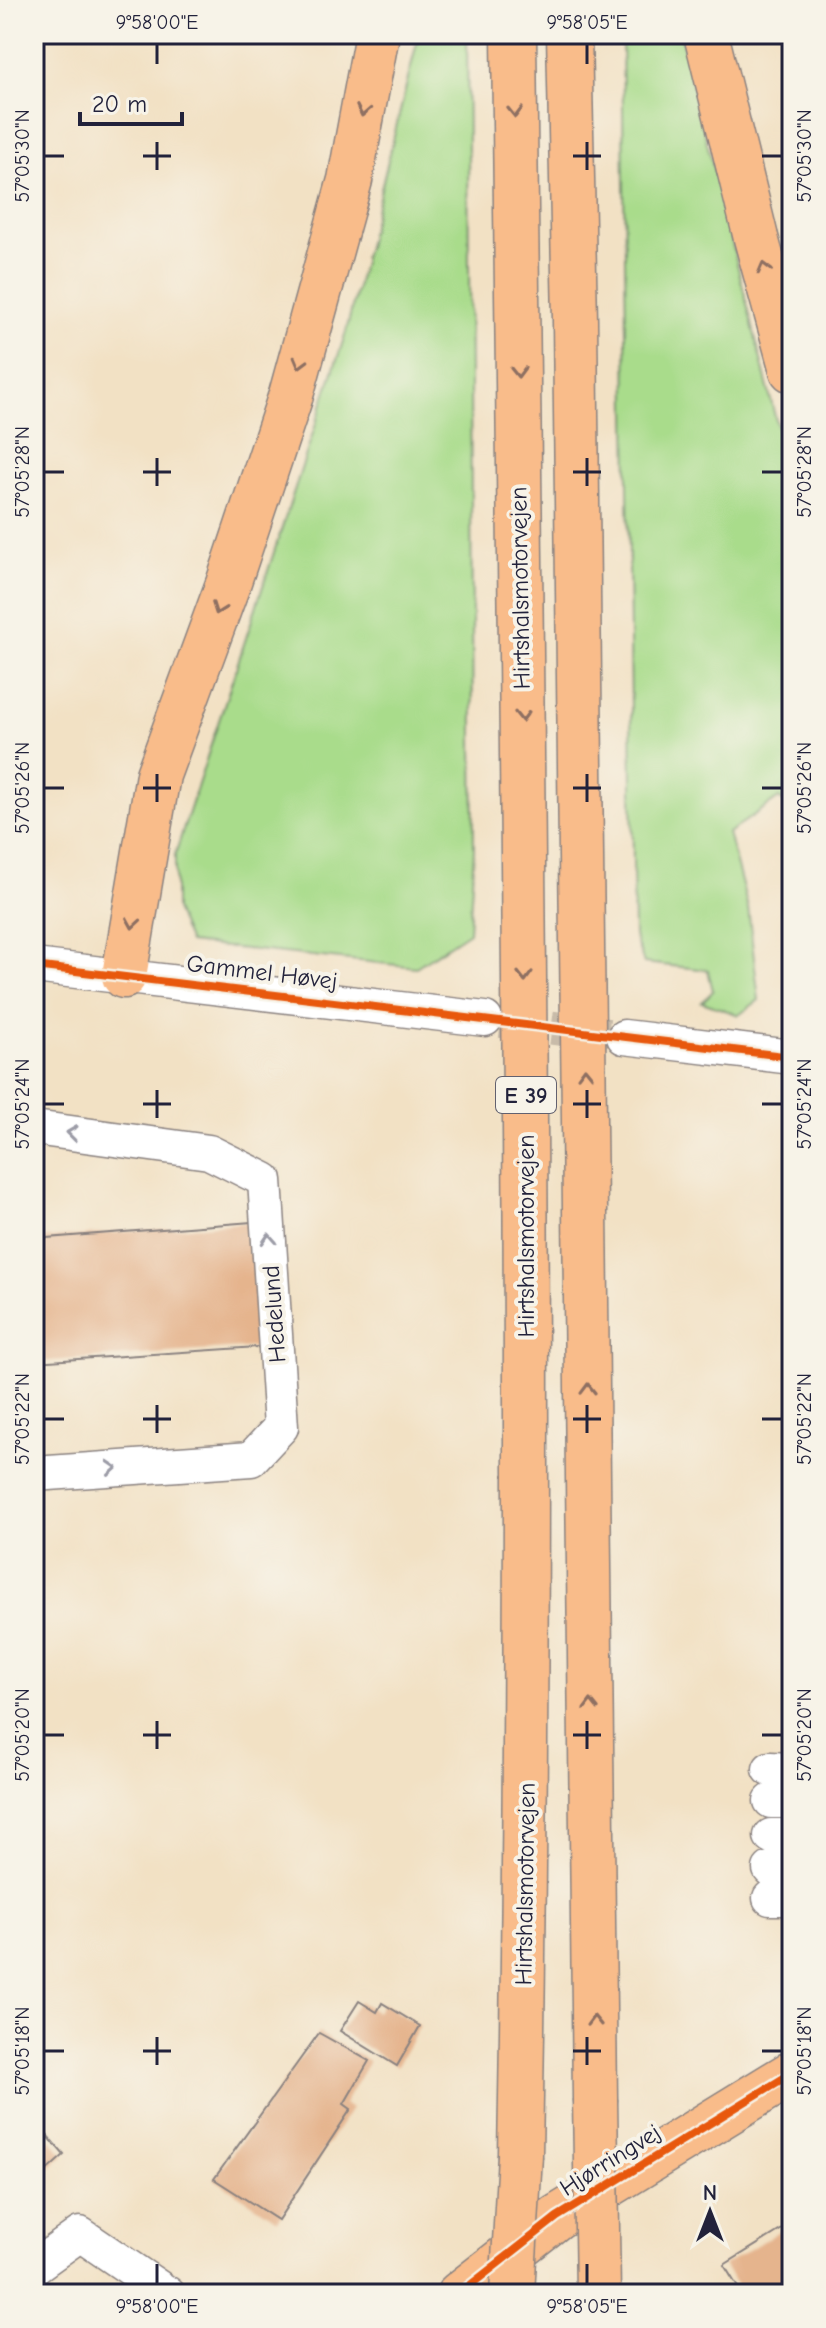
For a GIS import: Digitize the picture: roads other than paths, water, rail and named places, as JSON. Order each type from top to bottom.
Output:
[{"type":"main road","points":[[124,976],[158,775],[228,584],[291,395],[350,180],[377,34]]},
{"type":"main road","name":"Hirtshalsmotorvejen","points":[[512,2294],[520,2155],[526,1841],[526,1108],[514,34]]},
{"type":"main road","name":"E 39","points":[[569,34],[598,2294]]},
{"type":"main road","points":[[706,34],[792,370]]},
{"type":"main road","name":"Hjørringvej","points":[[459,2294],[557,2217],[792,2073]]},
{"type":"street","name":"Gammel Høvej","points":[[34,966],[485,1019]]},
{"type":"street","points":[[624,1037],[792,1057]]},
{"type":"street","name":"Hedelund","points":[[34,1128],[209,1152],[265,1180],[281,1427],[251,1459],[34,1474]]},
{"type":"street","points":[[34,2267],[80,2234],[168,2294]]},
{"type":"tunnel","points":[[501,1021],[608,1035]]}]
